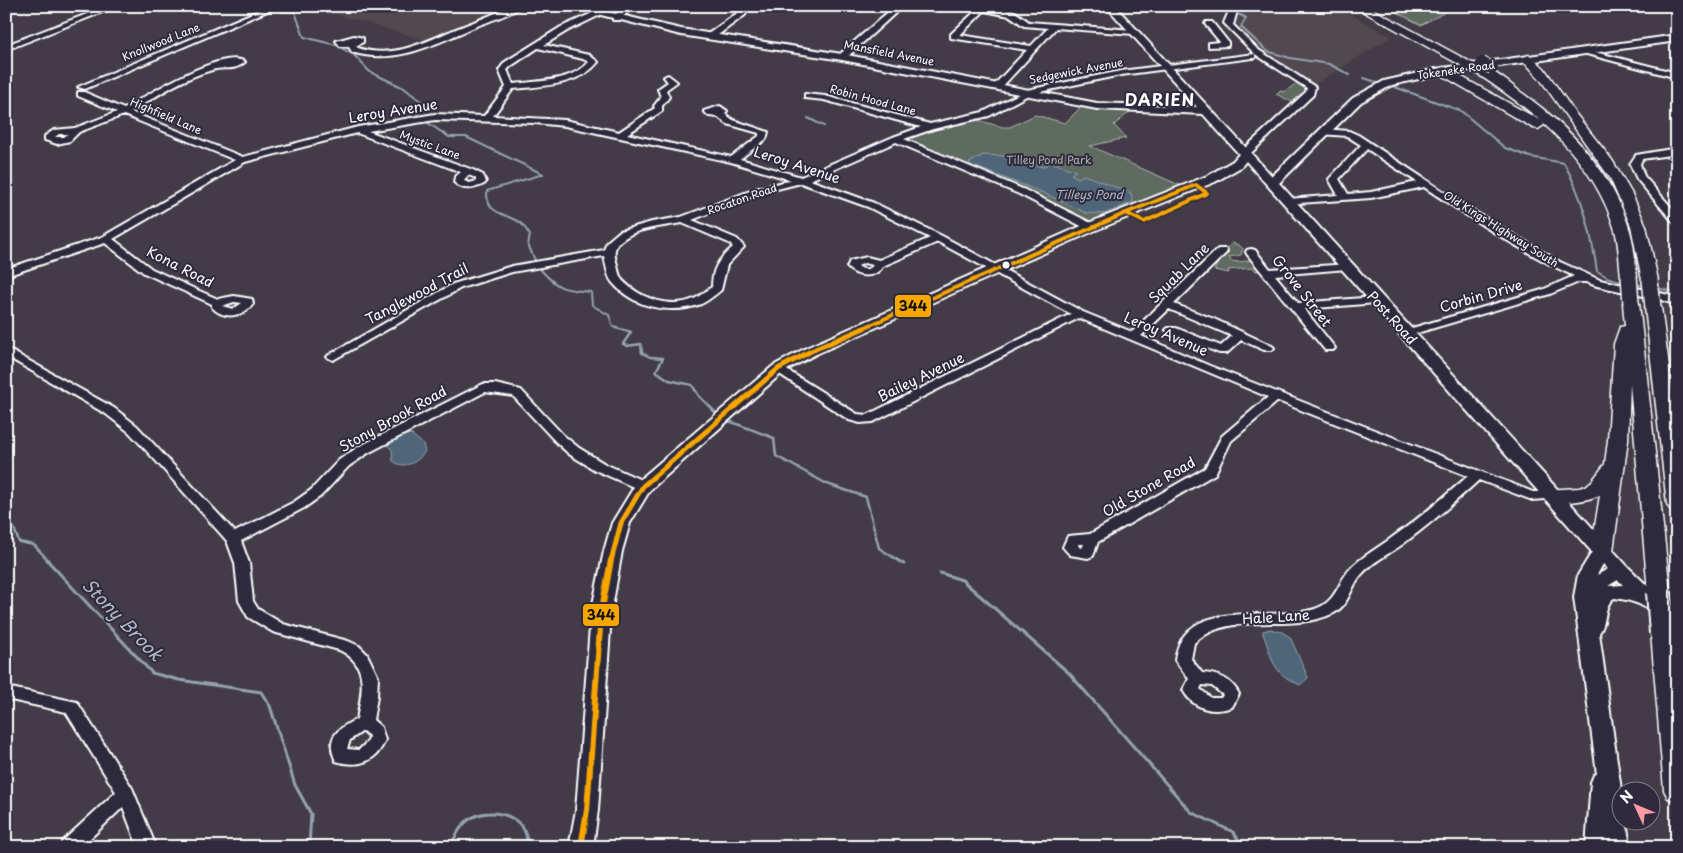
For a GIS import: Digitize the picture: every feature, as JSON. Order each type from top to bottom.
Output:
[{"type":"highway","points":[[1358,6],[1404,25]]},
{"type":"highway","points":[[1372,6],[1537,99],[1569,125],[1597,154],[1620,185]]},
{"type":"highway","points":[[1377,6],[1404,25]]},
{"type":"highway","points":[[1528,59],[1538,68],[1565,109],[1600,152],[1620,185],[1641,230],[1650,280],[1659,302],[1677,387]]},
{"type":"highway","points":[[1481,67],[1558,129],[1588,163],[1608,195],[1622,229],[1629,276],[1655,597],[1670,630],[1677,790]]},
{"type":"highway","points":[[1444,71],[1520,113],[1551,134],[1574,155],[1608,195]]},
{"type":"highway","points":[[1659,302],[1677,504]]},
{"type":"highway","points":[[1602,552],[1610,486],[1617,452],[1623,344],[1631,303]]},
{"type":"highway","points":[[1552,495],[1578,495],[1593,492],[1605,479],[1617,452]]},
{"type":"main road","name":"Mansfield Avenue","points":[[569,6],[616,18],[711,36],[842,57],[1097,106],[1206,111]]},
{"type":"main road","name":"Post Road","points":[[1110,6],[1347,266],[1602,552],[1621,572],[1655,597]]},
{"type":"main road","name":"Tokeneke Road","points":[[1272,183],[1357,100],[1382,85],[1407,77],[1444,71],[1677,38]]},
{"type":"main road","points":[[581,847],[587,810],[601,614],[613,551],[621,523],[643,486],[744,396],[778,369],[819,347],[995,268],[1216,177],[1237,164],[1245,154]]},
{"type":"main road","points":[[1602,552],[1589,570],[1584,585],[1584,597],[1618,847]]},
{"type":"main road","points":[[1590,647],[1595,609],[1593,596],[1598,582],[1621,572]]},
{"type":"main road","points":[[1595,609],[1603,594],[1611,591],[1655,597]]},
{"type":"main road","points":[[1598,847],[1602,797],[1602,738]]},
{"type":"street","points":[[6,48],[115,6]]},
{"type":"street","name":"Knollwood Lane","points":[[82,90],[276,6]]},
{"type":"street","points":[[352,45],[355,50],[367,54],[384,55],[410,51],[519,6]]},
{"type":"street","points":[[616,18],[631,6]]},
{"type":"street","points":[[711,36],[742,13],[746,6]]},
{"type":"street","points":[[842,57],[900,6]]},
{"type":"street","points":[[1032,49],[954,36],[984,8],[1012,14],[1026,24],[1133,32]]},
{"type":"street","points":[[1232,11],[1228,22],[1230,26],[1256,55],[1311,87],[1310,92],[1245,154]]},
{"type":"street","points":[[510,87],[503,70],[508,64],[564,29],[597,13]]},
{"type":"street","points":[[1210,24],[1225,44]]},
{"type":"street","points":[[998,86],[1054,26]]},
{"type":"street","points":[[1212,45],[1246,42]]},
{"type":"street","points":[[488,118],[510,87],[563,79],[586,69],[594,62],[586,57],[538,46]]},
{"type":"street","points":[[1586,51],[1677,76]]},
{"type":"street","name":"Sedgewick Avenue","points":[[802,180],[896,139],[930,127],[986,114],[1027,92],[1121,73],[1256,55]]},
{"type":"street","points":[[76,130],[126,111],[164,88],[216,67]]},
{"type":"street","points":[[622,134],[624,130],[642,122],[658,109],[658,106],[665,97],[662,89],[673,82],[668,77]]},
{"type":"street","name":"Highfield Lane","points":[[82,90],[126,111],[242,160]]},
{"type":"street","name":"Robin Hood Lane","points":[[808,96],[825,98],[930,127]]},
{"type":"street","points":[[720,114],[730,122],[764,132],[763,136],[733,160]]},
{"type":"street","name":"Leroy Avenue","points":[[11,271],[106,239],[242,160],[358,130],[424,118],[488,118],[565,123],[622,134],[733,160],[802,180],[871,205],[938,238],[1079,314],[1134,338],[1532,496],[1552,495]]},
{"type":"street","name":"Old Kings Highway South","points":[[1335,122],[1347,130],[1349,134],[1515,240],[1585,279],[1659,302],[1677,302]]},
{"type":"street","name":"Mystic Lane","points":[[358,130],[467,171]]},
{"type":"street","name":"Old Kings Highway South","points":[[1324,132],[1349,134]]},
{"type":"street","points":[[896,139],[1022,192],[1091,227]]},
{"type":"street","points":[[1345,198],[1334,179],[1366,145]]},
{"type":"street","points":[[1677,151],[1639,157],[1635,164],[1640,177],[1677,221]]},
{"type":"street","name":"Rocaton Road","points":[[684,220],[733,241],[739,247],[724,260],[717,271],[717,288],[699,302],[677,306],[655,305],[637,297],[616,280],[608,252],[611,244],[624,234],[652,225],[684,220],[758,191],[802,180]]},
{"type":"street","points":[[1288,202],[1371,196],[1427,183]]},
{"type":"street","points":[[879,264],[938,238]]},
{"type":"street","name":"Kona Road","points":[[106,239],[148,271],[217,302]]},
{"type":"street","name":"Squab Lane","points":[[1134,338],[1222,251]]},
{"type":"street","name":"Tanglewood Trail","points":[[333,357],[471,280],[493,273],[608,252]]},
{"type":"street","name":"Grove Street","points":[[1251,252],[1329,348]]},
{"type":"street","points":[[6,262],[11,271]]},
{"type":"street","points":[[1267,272],[1347,266]]},
{"type":"street","name":"Corbin Drive","points":[[1406,333],[1564,286],[1573,286],[1583,282],[1585,279]]},
{"type":"street","name":"Old Kings Highway South","points":[[1659,302],[1677,298]]},
{"type":"street","points":[[1294,306],[1376,300]]},
{"type":"street","points":[[1168,306],[1210,321],[1268,348]]},
{"type":"street","name":"Bailey Avenue","points":[[778,369],[853,417],[860,420],[869,419],[1079,314]]},
{"type":"street","points":[[1172,330],[1224,351],[1239,335]]},
{"type":"street","points":[[6,351],[110,411],[133,429],[233,539],[242,563],[246,601],[253,613],[278,628],[293,633],[331,640],[354,650],[362,658],[370,677],[369,697],[364,723]]},
{"type":"street","name":"Stony Brook Road","points":[[233,539],[300,505],[316,493],[344,463],[363,450],[483,388],[501,388],[517,393],[574,451],[600,467],[643,486]]},
{"type":"street","name":"Old Stone Road","points":[[1092,539],[1210,471],[1226,439],[1278,395]]},
{"type":"street","name":"Hale Lane","points":[[1198,679],[1183,660],[1188,639],[1214,624],[1237,620],[1313,616],[1334,609],[1345,593],[1354,574],[1436,512],[1478,474]]},
{"type":"street","points":[[6,693],[10,692],[71,707],[126,793],[147,847]]},
{"type":"street","points":[[69,847],[126,793]]},
{"type":"shaded area","points":[[358,6],[512,6],[428,41],[336,14]]},
{"type":"shaded area","points":[[1240,6],[1336,6],[1391,37],[1315,84],[1308,83],[1261,52],[1234,24],[1233,19]]},
{"type":"green space","points":[[1385,6],[1456,6],[1421,25]]},
{"type":"green space","points":[[1299,82],[1307,89],[1294,103],[1276,94],[1281,91],[1284,92]]},
{"type":"green space","name":"Tilley Pond Park","points":[[1082,106],[1132,110],[1114,125],[1126,138],[1090,146],[1184,187],[1091,224],[903,141],[957,122],[974,119],[1002,127],[1010,127],[1035,115],[1065,123]]},
{"type":"green space","points":[[1232,243],[1239,245],[1243,249],[1241,255],[1229,257],[1231,261],[1254,260],[1262,271],[1256,271],[1253,268],[1228,270],[1229,273],[1214,270],[1223,253]]},
{"type":"water","name":"Tilleys Pond","points":[[983,155],[1004,156],[1043,167],[1051,162],[1076,171],[1071,174],[1078,178],[1084,175],[1131,193],[1133,202],[1104,214],[1086,213],[1039,191],[970,165],[969,163]]},
{"type":"water","points":[[411,434],[423,444],[425,451],[411,464],[397,464],[393,461],[392,450],[387,445],[397,437]]},
{"type":"water","points":[[1270,629],[1282,632],[1290,637],[1308,678],[1300,685],[1283,675],[1274,664],[1263,634],[1263,631]]},
{"type":"waterway","points":[[1207,6],[1230,11]]},
{"type":"waterway","points":[[275,8],[283,12],[295,12],[304,37],[336,45],[352,54]]},
{"type":"waterway","points":[[1235,12],[1246,18],[1241,27],[1267,51],[1290,58],[1329,64],[1350,75]]},
{"type":"waterway","points":[[354,55],[370,72],[404,88],[422,102],[417,115]]},
{"type":"waterway","points":[[1364,78],[1376,82]]},
{"type":"waterway","points":[[1392,86],[1461,111],[1505,148],[1530,157],[1564,163],[1571,176],[1585,215],[1597,271],[1609,278],[1624,282]]},
{"type":"waterway","points":[[808,118],[824,126]]},
{"type":"waterway","points":[[425,121],[449,137],[466,137],[543,174],[487,191],[487,199],[493,209],[519,222],[527,230],[530,235],[528,245],[536,262]]},
{"type":"waterway","points":[[539,268],[551,281],[562,287],[591,292],[592,305],[609,315],[613,327],[620,329]]},
{"type":"waterway","points":[[1634,284],[1646,286]]},
{"type":"waterway","points":[[1656,288],[1671,291]]},
{"type":"waterway","points":[[616,328],[631,332],[623,344],[627,346],[641,344],[642,353],[650,357],[663,358],[656,371],[669,380],[692,385],[699,396],[715,412]]},
{"type":"waterway","points":[[729,421],[774,438],[776,456],[827,484],[866,497],[879,548],[899,561]]},
{"type":"waterway","name":"Stony Brook","points":[[6,521],[13,526],[19,542],[34,545],[49,561]]},
{"type":"waterway","name":"Stony Brook","points":[[47,560],[152,673],[179,680],[261,692],[270,706],[295,785],[311,814],[309,847]]},
{"type":"waterway","points":[[897,560],[904,564]]},
{"type":"waterway","points":[[940,573],[962,580],[1069,673],[1191,812],[1233,832],[1244,847]]},
{"type":"waterway","name":"Stony Brook","points":[[450,847],[464,823],[481,814],[489,813],[504,815],[518,822],[523,828],[528,847]]},
{"type":"transit line","name":"344","points":[[1196,185],[1207,193],[1144,222],[1126,213],[1196,185]]},
{"type":"transit line","name":"344","points":[[581,847],[587,810],[601,614],[613,551],[621,523],[643,486],[778,369],[811,351],[1126,213]]},
{"type":"district","name":"DARIEN","points":[[1160,100]]}]
